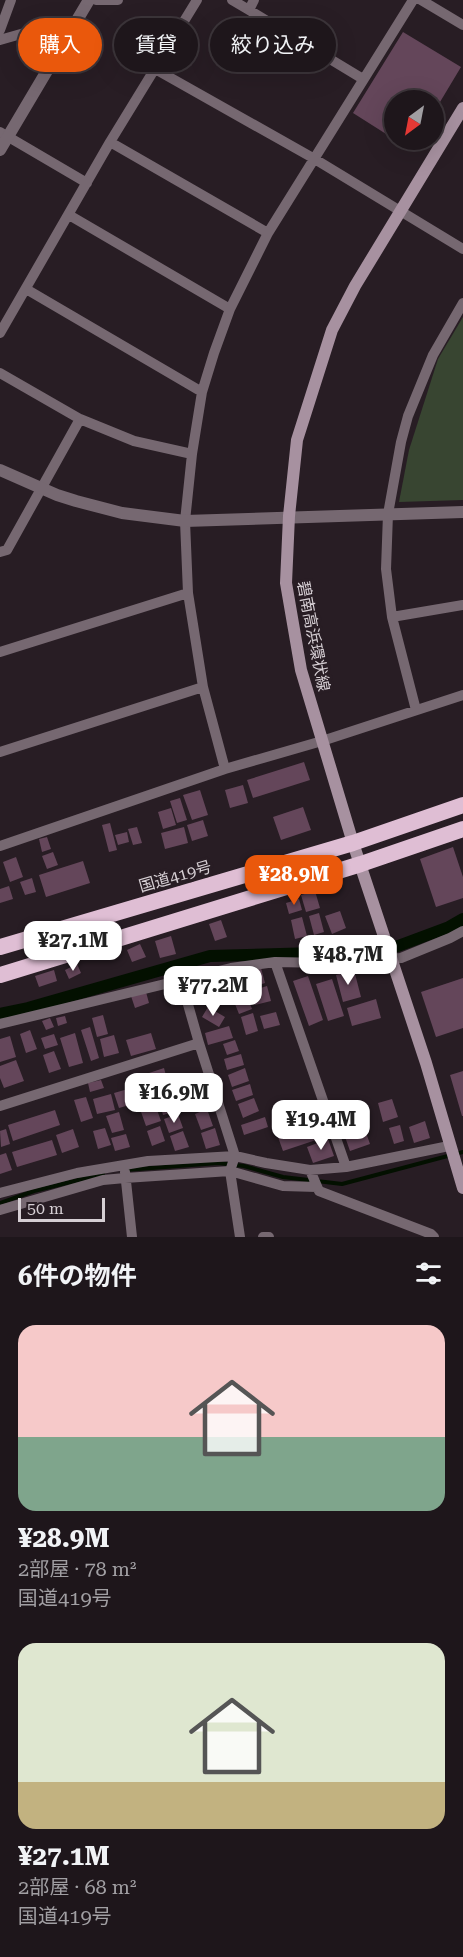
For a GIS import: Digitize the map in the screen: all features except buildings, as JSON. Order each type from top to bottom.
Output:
[{"type":"highway","name":"国道419号","points":[[0,947],[353,843],[463,805]]},
{"type":"highway","points":[[0,975],[361,864],[463,829]]},
{"type":"main road","name":"碧南高浜環状線","points":[[463,108],[355,286],[332,330],[297,440],[289,516],[286,583],[301,670],[353,843],[426,1063],[463,1188]]},
{"type":"street","points":[[0,30],[11,0]]},
{"type":"street","points":[[77,18],[89,0]]},
{"type":"street","points":[[96,0],[118,0]]},
{"type":"street","points":[[186,18],[197,0]]},
{"type":"street","points":[[232,0],[252,5],[363,79]]},
{"type":"street","points":[[225,769],[203,687],[188,593],[185,521],[192,454],[202,392],[230,309],[268,233],[413,0]]},
{"type":"street","points":[[421,0],[463,25]]},
{"type":"street","points":[[0,40],[18,35]]},
{"type":"street","points":[[0,150],[4,134],[43,72]]},
{"type":"street","points":[[0,333],[153,72]]},
{"type":"street","points":[[160,72],[313,158],[463,249]]},
{"type":"street","points":[[4,134],[87,183]]},
{"type":"street","points":[[110,142],[268,233]]},
{"type":"street","points":[[69,215],[230,309]]},
{"type":"street","points":[[26,289],[202,392]]},
{"type":"street","points":[[417,710],[392,617],[386,569],[388,514],[408,416],[433,355],[463,303]]},
{"type":"street","points":[[0,373],[80,419],[134,441],[192,454]]},
{"type":"street","points":[[0,552],[7,550],[80,419]]},
{"type":"street","points":[[0,470],[76,501],[122,513],[185,521],[463,512]]},
{"type":"street","points":[[0,652],[188,593]]},
{"type":"street","points":[[392,617],[463,605]]},
{"type":"street","points":[[0,752],[203,687]]},
{"type":"street","points":[[0,846],[225,769],[322,741],[463,695]]},
{"type":"street","points":[[0,1024],[231,968],[275,962],[327,963],[400,958],[463,931]]},
{"type":"street","points":[[275,962],[346,1167]]},
{"type":"street","points":[[181,980],[235,1156],[230,1171],[240,1237]]},
{"type":"street","points":[[0,1106],[199,1043]]},
{"type":"street","points":[[0,1210],[103,1180],[148,1161],[235,1156],[310,1172],[450,1147]]},
{"type":"street","points":[[125,1171],[132,1237]]},
{"type":"street","points":[[0,1193],[77,1173],[125,1171],[230,1171],[283,1186],[317,1186]]},
{"type":"street","points":[[310,1172],[319,1191],[434,1237]]},
{"type":"street","points":[[263,1237],[270,1237]]},
{"type":"green space","points":[[463,317],[463,500],[399,502],[409,450],[438,359]]},
{"type":"waterway","points":[[0,1014],[210,956],[316,953],[398,946],[449,927],[463,919]]},
{"type":"waterway","points":[[125,1170],[218,1163],[244,1166],[283,1177],[342,1184],[463,1152]]},
{"type":"waterway","points":[[0,1203],[34,1191],[103,1174]]}]
